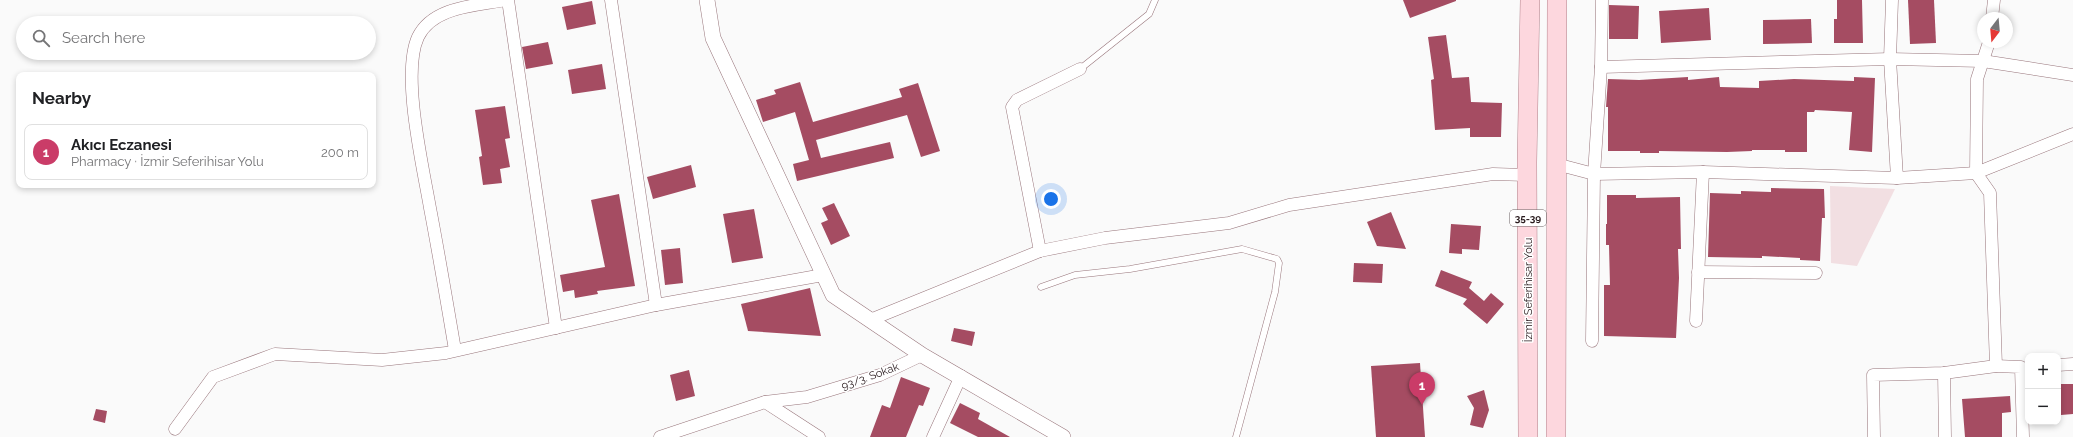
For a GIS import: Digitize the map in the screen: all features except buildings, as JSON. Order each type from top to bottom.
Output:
[{"type":"main road","name":"İzmir Seferihisar Yolu","points":[[1528,437],[1530,0]]},
{"type":"main road","name":"35-39","points":[[1556,437],[1557,0]]},
{"type":"street","points":[[455,350],[413,108],[413,61],[418,38],[430,22],[446,11],[507,0],[556,328]]},
{"type":"street","points":[[611,0],[656,305]]},
{"type":"street","points":[[714,0],[708,7],[713,38],[833,295],[922,355],[961,376],[1062,437]]},
{"type":"street","points":[[1592,341],[1594,174],[1601,68],[1602,0]]},
{"type":"street","points":[[1892,0],[1890,59],[1897,178]]},
{"type":"street","points":[[1993,12],[1994,0]]},
{"type":"street","points":[[1987,48],[1977,79],[1976,173],[1990,193],[1996,366]]},
{"type":"street","points":[[1601,68],[1890,59],[1983,61],[2073,75]]},
{"type":"street","points":[[1040,251],[1012,107],[1017,100],[1023,96],[1080,69]]},
{"type":"street","points":[[1556,164],[1594,174],[1703,172],[1897,178],[1976,173],[2073,134]]},
{"type":"street","points":[[1696,321],[1703,172]]},
{"type":"street","points":[[870,320],[1040,251],[1106,238],[1229,223],[1289,205],[1494,174],[1528,175]]},
{"type":"street","points":[[1698,272],[1816,273]]},
{"type":"street","points":[[175,429],[213,377],[275,354],[382,360],[455,350],[656,305],[823,275]]},
{"type":"street","name":"93/3. Sokak","points":[[660,437],[764,402],[807,397],[880,375],[922,355]]},
{"type":"street","points":[[2061,365],[2073,364]]},
{"type":"street","points":[[1874,437],[1873,375],[1944,373],[1996,366],[2025,367],[2023,437]]},
{"type":"street","points":[[1944,373],[1945,437]]},
{"type":"street","points":[[933,437],[961,376]]},
{"type":"street","points":[[764,402],[819,437]]},
{"type":"lane","points":[[1080,69],[1149,14],[1155,0]]},
{"type":"lane","points":[[1041,287],[1075,274],[1130,269],[1242,249],[1277,259],[1279,264],[1274,292],[1236,437]]},
{"type":"shaded area","points":[[1830,186],[1895,189],[1857,266],[1831,263]]},
{"type":"place","name":"Akıcı Eczanesi","points":[[1422,405]]}]
